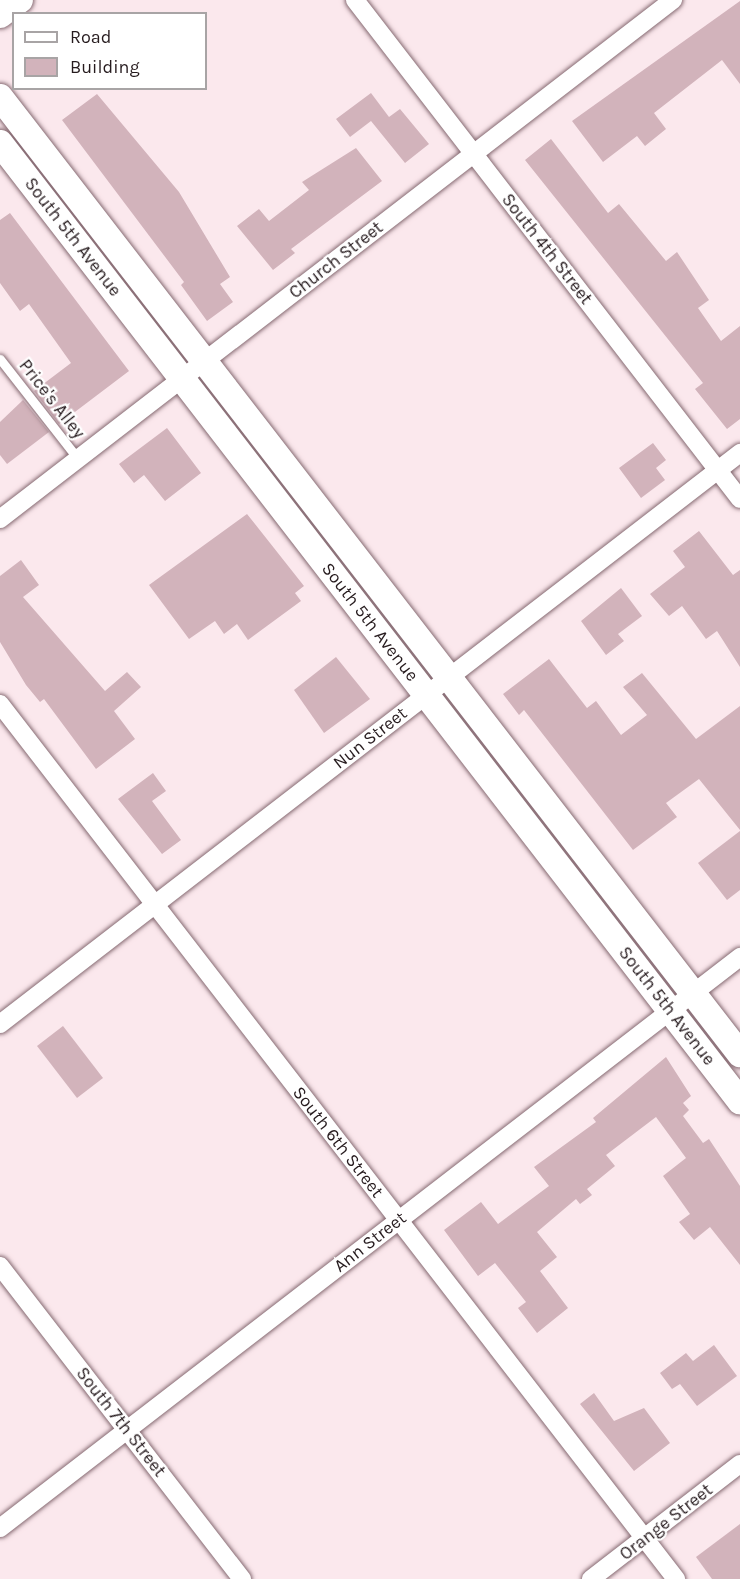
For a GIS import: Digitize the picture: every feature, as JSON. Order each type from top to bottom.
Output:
[{"type":"street","points":[[0,15],[20,0]]},
{"type":"street","name":"South 4th Street","points":[[355,0],[740,499]]},
{"type":"street","name":"Church Street","points":[[0,519],[673,0]]},
{"type":"street","name":"South 5th Avenue","points":[[0,97],[740,1054]]},
{"type":"street","name":"South 5th Avenue","points":[[7,158],[182,379],[740,1101]]},
{"type":"street","name":"Nun Street","points":[[0,1024],[740,453]]},
{"type":"street","name":"South 6th Street","points":[[0,704],[676,1579]]},
{"type":"street","name":"Ann Street","points":[[1,1526],[740,957]]},
{"type":"street","name":"South 7th Street","points":[[0,1266],[242,1579]]},
{"type":"street","name":"Orange Street","points":[[591,1579],[740,1464]]},
{"type":"lane","name":"Price's Alley","points":[[0,358],[78,459]]},
{"type":"building","points":[[740,1],[740,84],[722,60],[654,113],[666,129],[645,146],[637,136],[603,162],[572,121]]},
{"type":"building","points":[[371,93],[389,117],[400,109],[429,144],[405,163],[371,121],[350,137],[336,119]]},
{"type":"building","points":[[97,94],[179,192],[230,277],[220,284],[233,302],[207,321],[181,285],[184,282],[62,120]]},
{"type":"building","points":[[551,139],[608,213],[619,204],[666,261],[677,252],[709,300],[698,308],[721,341],[740,326],[740,419],[727,429],[695,389],[703,383],[525,160]]},
{"type":"building","points":[[356,148],[382,181],[291,249],[295,253],[273,270],[237,226],[259,209],[269,221],[309,190],[302,182]]},
{"type":"building","points":[[10,213],[129,371],[59,424],[34,391],[71,363],[29,304],[20,311],[0,283],[0,220]]},
{"type":"building","points":[[23,400],[49,432],[7,464],[0,455],[0,422]]},
{"type":"building","points":[[167,428],[201,473],[165,501],[144,475],[134,483],[119,464]]},
{"type":"building","points":[[653,443],[666,460],[656,468],[665,480],[641,498],[619,468]]},
{"type":"building","points":[[247,514],[304,586],[295,593],[301,601],[248,640],[237,624],[224,634],[215,621],[189,639],[149,585]]},
{"type":"building","points":[[699,531],[733,575],[740,570],[740,667],[717,631],[706,639],[682,606],[669,616],[650,594],[685,567],[673,551]]},
{"type":"building","points":[[21,560],[39,585],[23,597],[105,691],[127,672],[141,687],[114,711],[135,739],[96,769],[44,699],[40,702],[26,685],[0,642],[0,576]]},
{"type":"building","points":[[621,588],[642,616],[618,634],[624,641],[606,655],[581,621]]},
{"type":"building","points":[[336,657],[370,699],[324,733],[294,690]]},
{"type":"building","points":[[549,659],[587,708],[596,701],[621,735],[647,715],[623,687],[642,673],[696,739],[740,706],[740,830],[699,779],[666,803],[677,817],[633,850],[524,710],[519,715],[503,694]]},
{"type":"building","points":[[153,773],[166,791],[152,801],[181,840],[162,854],[118,799]]},
{"type":"building","points":[[740,831],[740,890],[727,900],[698,863]]},
{"type":"building","points":[[63,1026],[103,1078],[77,1098],[37,1046]]},
{"type":"building","points":[[666,1057],[691,1096],[683,1103],[689,1110],[683,1116],[703,1143],[709,1139],[740,1186],[740,1265],[710,1227],[694,1240],[679,1222],[690,1214],[663,1176],[686,1158],[656,1117],[606,1155],[615,1166],[587,1189],[592,1195],[580,1204],[576,1199],[537,1232],[557,1257],[540,1271],[568,1308],[537,1333],[518,1308],[526,1302],[495,1263],[478,1276],[444,1230],[481,1202],[498,1224],[549,1186],[534,1167],[596,1122],[593,1118]]},
{"type":"building","points":[[714,1345],[737,1376],[697,1406],[680,1384],[672,1389],[660,1373],[686,1353],[693,1361]]},
{"type":"building","points":[[594,1393],[614,1421],[644,1408],[670,1443],[634,1471],[580,1404]]},
{"type":"building","points":[[740,1524],[740,1579],[712,1579],[696,1557]]}]
